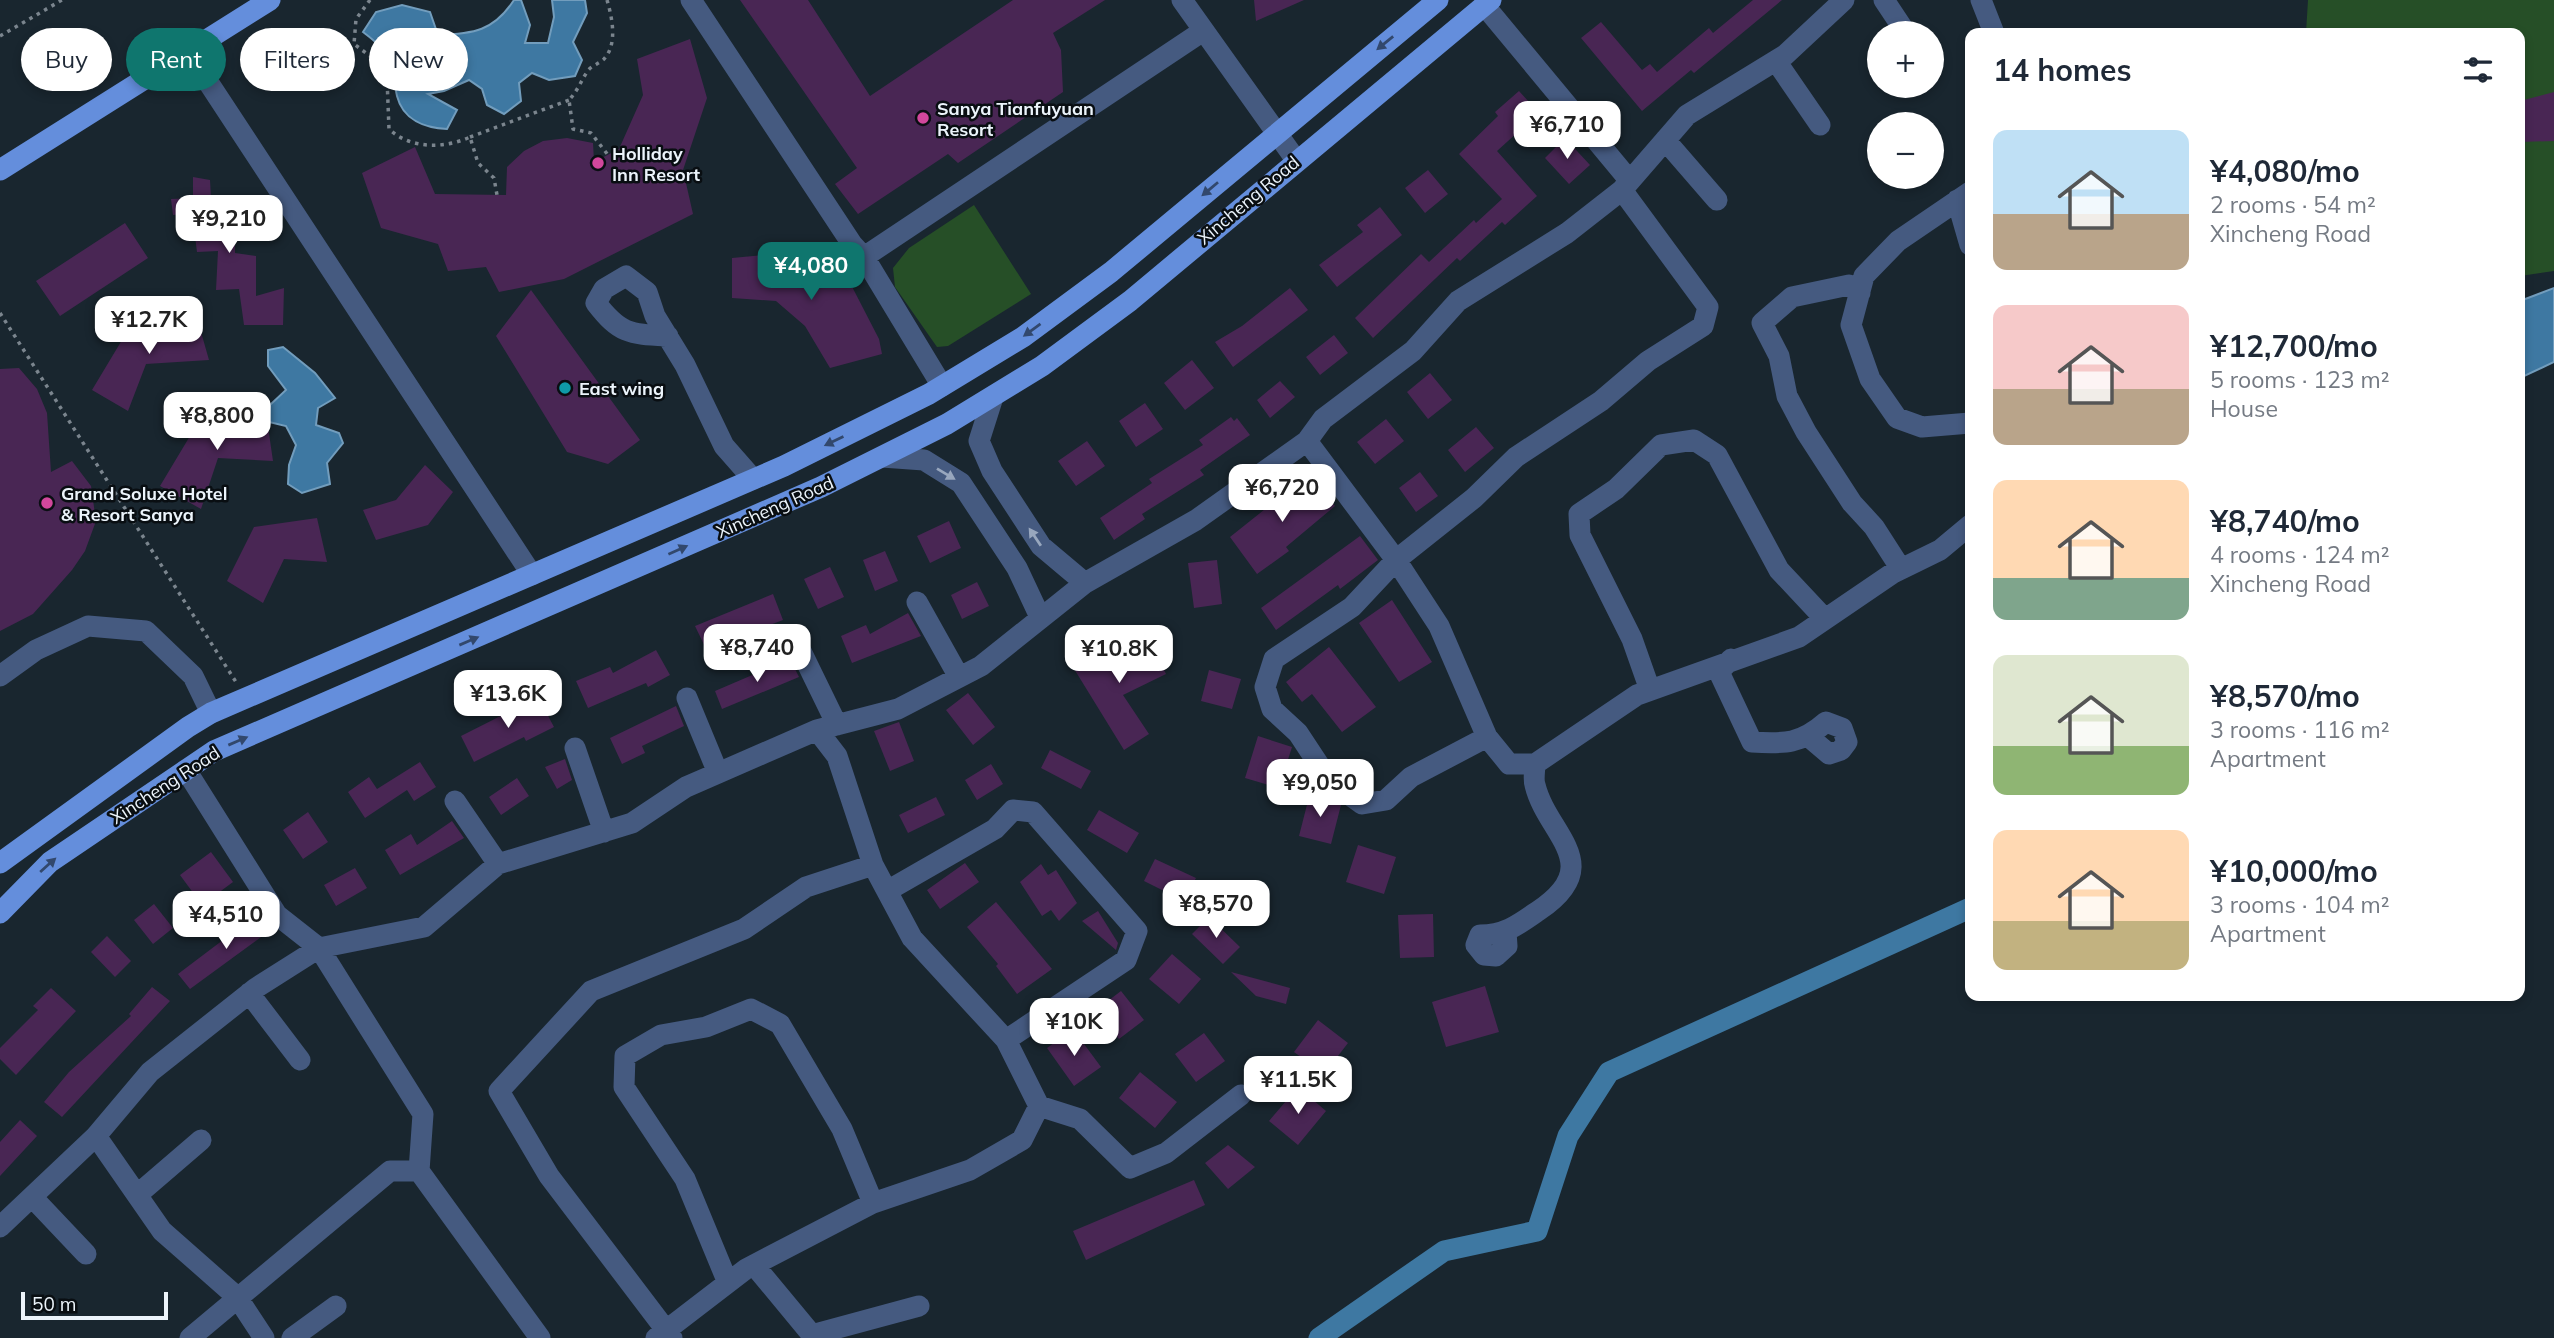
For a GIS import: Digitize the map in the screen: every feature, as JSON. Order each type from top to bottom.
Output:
[{"type":"main road","points":[[226,29],[270,0]]},
{"type":"main road","name":"Xincheng Road","points":[[2,854],[211,713],[753,480],[942,386],[1023,337],[1111,272],[1276,132],[1438,0]]},
{"type":"main road","name":"Xincheng Road","points":[[0,913],[50,862],[214,751],[821,487],[947,424],[992,397],[1042,366],[1130,301],[1296,160],[1488,3]]},
{"type":"main road","points":[[0,170],[128,91]]},
{"type":"street","points":[[691,0],[852,244],[864,257],[942,386]]},
{"type":"street","points":[[1182,0],[1296,160]]},
{"type":"street","points":[[0,1227],[96,1136],[150,1072],[249,993],[319,948],[424,927],[498,864],[632,823],[686,786],[827,728],[898,709],[981,666],[1085,583],[1196,520],[1307,441],[1323,419],[1413,351],[1458,301],[1567,233],[1626,185],[1687,115],[1776,61],[1844,0]]},
{"type":"street","points":[[1884,0],[1898,21]]},
{"type":"street","points":[[1981,0],[1992,28]]},
{"type":"street","points":[[1487,737],[1411,777],[1386,800],[1362,804],[1329,780],[1298,733],[1272,709],[1265,687],[1274,659],[1352,607],[1396,560],[1474,498],[1516,457],[1601,401],[1648,360],[1703,326],[1708,307],[1626,185],[1488,3]]},
{"type":"street","points":[[864,257],[1203,31]]},
{"type":"street","points":[[1776,61],[1820,125]]},
{"type":"street","points":[[215,91],[532,575]]},
{"type":"street","points":[[1665,140],[1717,200]]},
{"type":"street","points":[[1964,196],[1898,241],[1864,276],[1851,325],[1870,379],[1897,418],[1922,427],[1965,423]]},
{"type":"street","points":[[1860,293],[1849,285],[1792,297],[1762,323],[1779,356],[1787,396],[1806,432],[1852,503],[1874,527],[1901,569]]},
{"type":"street","points":[[668,336],[724,446],[753,480]]},
{"type":"street","points":[[992,397],[979,441],[992,471],[1041,546],[1085,583]]},
{"type":"street","points":[[1650,690],[1632,639],[1580,535],[1579,514],[1616,489],[1661,445],[1694,440],[1717,455],[1779,569],[1824,618]]},
{"type":"street","points":[[1307,441],[1396,560],[1439,626],[1487,737],[1509,764],[1535,764],[1637,695],[1799,636],[1901,569],[1940,550],[1965,529]]},
{"type":"street","points":[[881,457],[924,460],[961,483],[1017,568],[1040,617]]},
{"type":"street","points":[[917,602],[959,677]]},
{"type":"street","points":[[0,676],[36,650],[88,626],[146,631],[192,676],[211,713]]},
{"type":"street","points":[[800,649],[873,865],[912,937],[1006,1040],[1039,1106],[1080,1119],[1130,1168],[1166,1153],[1241,1095]]},
{"type":"street","points":[[1731,659],[1719,672],[1752,742],[1775,743],[1809,737]]},
{"type":"street","points":[[687,698],[718,773]]},
{"type":"street","points":[[575,748],[604,832]]},
{"type":"street","points":[[1506,932],[1544,907],[1564,887],[1572,861],[1563,837],[1534,784],[1535,764]]},
{"type":"street","points":[[186,770],[276,915],[319,948],[423,1114],[419,1171],[540,1338]]},
{"type":"street","points":[[455,801],[498,864]]},
{"type":"street","points":[[887,891],[995,829],[1013,810],[1033,812],[1137,931],[1126,960],[1006,1040]]},
{"type":"street","points":[[873,865],[807,887],[744,929],[591,991],[499,1091],[549,1177],[665,1336],[728,1283],[754,1265],[873,1203],[970,1170],[1022,1140],[1039,1106]]},
{"type":"street","points":[[249,993],[300,1060]]},
{"type":"street","points":[[728,1283],[685,1179],[624,1087],[625,1056],[660,1035],[706,1027],[751,1009],[780,1024],[842,1129],[873,1203]]},
{"type":"street","points":[[96,1136],[162,1231],[237,1297],[264,1338]]},
{"type":"street","points":[[137,1195],[201,1140]]},
{"type":"street","points":[[190,1338],[390,1171],[419,1171]]},
{"type":"street","points":[[33,1198],[86,1254]]},
{"type":"street","points":[[754,1265],[812,1335],[919,1306]]},
{"type":"street","points":[[292,1338],[336,1306]]},
{"type":"path","points":[[0,36],[62,0]]},
{"type":"path","points":[[370,0],[356,19],[354,44],[382,65],[387,78],[388,129],[401,140],[432,145],[456,144],[569,100],[581,88],[587,70],[604,59],[611,48],[613,19],[607,0]]},
{"type":"path","points":[[569,100],[573,129],[591,133],[608,155]]},
{"type":"path","points":[[470,138],[478,163],[494,178],[497,195]]},
{"type":"path","points":[[0,313],[247,698]]},
{"type":"green space","points":[[2308,0],[2554,0],[2554,271],[2525,275],[2525,28],[2306,28]]},
{"type":"green space","points":[[974,205],[1031,294],[948,346],[937,347],[895,287],[893,268],[909,248]]},
{"type":"water","points":[[514,0],[521,0],[530,25],[525,43],[548,43],[554,17],[552,0],[585,0],[587,13],[573,42],[582,60],[575,76],[549,80],[532,73],[519,83],[521,101],[504,114],[487,105],[482,89],[468,80],[468,32],[482,29]]},
{"type":"water","points":[[402,5],[430,12],[436,28],[369,28],[369,37],[363,32],[376,12]]},
{"type":"water","points":[[396,91],[444,91],[428,94],[457,110],[447,129],[431,127],[410,117]]},
{"type":"water","points":[[2554,288],[2554,362],[2525,376],[2525,299]]},
{"type":"water","points":[[283,347],[315,373],[335,398],[318,408],[316,425],[339,433],[343,443],[327,463],[330,484],[302,493],[288,484],[289,465],[296,445],[286,426],[269,422],[270,405],[286,390],[268,366],[268,350]]},
{"type":"building","name":"Sanya Tianfuyuan Resort","points":[[740,0],[808,0],[870,96],[1013,0],[1105,0],[1053,33],[1061,50],[1063,92],[958,163],[948,154],[858,214],[835,184],[857,168]]},
{"type":"building","points":[[1254,0],[1304,0],[1256,21]]},
{"type":"building","points":[[1753,0],[1782,0],[1694,73],[1691,70],[1642,111],[1581,38],[1601,22],[1642,70],[1650,64],[1657,72],[1709,28],[1713,33]]},
{"type":"building","name":"Holliday Inn Resort","points":[[690,39],[707,98],[683,170],[693,214],[564,279],[499,292],[486,267],[448,271],[438,244],[381,228],[362,173],[415,147],[435,194],[506,195],[507,167],[524,151],[543,141],[567,138],[593,143],[594,162],[619,149],[643,95],[637,59]]},
{"type":"building","points":[[1519,91],[1539,113],[1497,151],[1537,196],[1505,225],[1502,222],[1460,261],[1457,258],[1373,338],[1355,318],[1421,254],[1429,262],[1474,220],[1476,223],[1502,199],[1459,154],[1498,116],[1495,112]]},
{"type":"building","points":[[2554,92],[2554,141],[2525,142],[2525,100]]},
{"type":"building","points":[[1565,138],[1590,165],[1569,184],[1545,158]]},
{"type":"building","points":[[1428,170],[1448,194],[1425,213],[1405,188]]},
{"type":"building","points":[[193,177],[210,180],[211,198],[232,197],[233,210],[212,212],[213,219],[235,218],[235,253],[256,256],[256,296],[284,288],[283,325],[244,325],[239,289],[216,290],[218,251],[197,252],[192,213],[173,215],[171,199],[193,198]]},
{"type":"building","points":[[1380,207],[1402,235],[1337,287],[1319,265],[1363,232],[1357,225]]},
{"type":"building","points":[[125,223],[148,258],[60,316],[36,281]]},
{"type":"building","points":[[797,252],[846,275],[879,339],[882,354],[830,368],[805,326],[776,301],[732,298],[732,258]]},
{"type":"building","points":[[1290,288],[1308,310],[1233,367],[1215,342],[1242,326]]},
{"type":"building","name":"East wing","points":[[531,290],[640,440],[608,464],[567,452],[496,336]]},
{"type":"building","points":[[197,318],[209,360],[146,364],[128,411],[92,390],[131,325]]},
{"type":"building","points":[[1334,335],[1348,353],[1320,375],[1306,357]]},
{"type":"building","points":[[1192,360],[1214,388],[1185,410],[1164,383]]},
{"type":"building","name":"Grand Soluxe Hotel & Resort Sanya","points":[[19,368],[37,389],[47,413],[51,472],[72,461],[91,486],[96,521],[85,551],[72,570],[33,614],[0,631],[0,369]]},
{"type":"building","points":[[1430,373],[1452,400],[1428,419],[1407,392]]},
{"type":"building","points":[[1280,381],[1295,397],[1270,418],[1257,400]]},
{"type":"building","points":[[1145,403],[1163,429],[1136,447],[1119,421]]},
{"type":"building","points":[[266,413],[273,461],[218,458],[201,509],[160,486],[202,416]]},
{"type":"building","points":[[1231,417],[1234,421],[1237,418],[1250,435],[1200,470],[1204,475],[1142,514],[1145,519],[1114,540],[1100,518],[1152,483],[1149,479],[1203,445],[1199,440]]},
{"type":"building","points":[[1386,419],[1404,441],[1375,464],[1357,442]]},
{"type":"building","points":[[1476,427],[1494,448],[1465,472],[1448,450]]},
{"type":"building","points":[[1087,441],[1105,466],[1076,486],[1058,461]]},
{"type":"building","points":[[425,465],[453,492],[428,525],[376,540],[363,510],[396,500]]},
{"type":"building","points":[[1420,472],[1438,496],[1416,512],[1399,488]]},
{"type":"building","points":[[1309,474],[1335,506],[1286,547],[1289,551],[1257,574],[1230,537]]},
{"type":"building","points":[[317,518],[327,562],[284,559],[263,603],[227,581],[254,527]]},
{"type":"building","points":[[949,521],[961,548],[930,563],[917,536]]},
{"type":"building","points":[[1360,536],[1378,560],[1340,589],[1338,585],[1276,630],[1261,608]]},
{"type":"building","points":[[885,551],[898,581],[875,591],[863,560]]},
{"type":"building","points":[[1217,560],[1222,604],[1194,608],[1188,563]]},
{"type":"building","points":[[830,567],[844,597],[818,609],[804,579]]},
{"type":"building","points":[[977,582],[989,606],[962,619],[951,595]]},
{"type":"building","points":[[773,594],[783,620],[735,638],[737,642],[709,655],[695,626]]},
{"type":"building","points":[[1392,600],[1432,662],[1399,682],[1359,623]]},
{"type":"building","points":[[908,613],[921,636],[852,663],[841,636],[866,625],[870,634]]},
{"type":"building","points":[[1148,637],[1166,674],[1123,695],[1149,734],[1124,750],[1068,659],[1093,644],[1102,660]]},
{"type":"building","points":[[1329,647],[1376,707],[1342,732],[1312,694],[1302,702],[1286,682]]},
{"type":"building","points":[[656,650],[670,675],[648,687],[646,683],[588,708],[576,681],[610,667],[613,673]]},
{"type":"building","points":[[790,659],[799,677],[722,709],[715,691]]},
{"type":"building","points":[[1209,670],[1241,679],[1232,709],[1201,701]]},
{"type":"building","points":[[968,693],[995,727],[973,745],[946,710]]},
{"type":"building","points":[[538,697],[554,727],[526,741],[524,737],[474,762],[461,736]]},
{"type":"building","points":[[676,706],[684,726],[642,746],[645,753],[622,764],[610,738]]},
{"type":"building","points":[[899,722],[914,761],[890,771],[874,731]]},
{"type":"building","points":[[1258,736],[1292,747],[1279,788],[1245,778]]},
{"type":"building","points":[[1050,750],[1091,771],[1081,789],[1041,768]]},
{"type":"building","points":[[565,759],[572,780],[557,789],[545,767]]},
{"type":"building","points":[[420,762],[436,787],[414,801],[407,790],[365,818],[348,792],[369,777],[377,789]]},
{"type":"building","points":[[991,764],[1003,784],[977,800],[965,780]]},
{"type":"building","points":[[517,778],[529,796],[501,815],[489,797]]},
{"type":"building","points":[[1310,793],[1332,799],[1341,805],[1331,844],[1299,836]]},
{"type":"building","points":[[936,797],[945,815],[908,833],[899,815]]},
{"type":"building","points":[[1099,810],[1139,833],[1127,853],[1087,830]]},
{"type":"building","points":[[308,812],[328,842],[303,859],[283,830]]},
{"type":"building","points":[[452,821],[464,838],[400,875],[385,850],[411,834],[417,845]]},
{"type":"building","points":[[1358,845],[1396,857],[1384,894],[1346,882]]},
{"type":"building","points":[[211,852],[233,882],[202,905],[180,875]]},
{"type":"building","points":[[1155,859],[1196,878],[1184,901],[1144,881]]},
{"type":"building","points":[[965,863],[979,882],[940,909],[927,890]]},
{"type":"building","points":[[1041,864],[1048,875],[1056,870],[1077,903],[1059,921],[1051,910],[1042,916],[1020,882]]},
{"type":"building","points":[[355,868],[367,888],[336,906],[324,885]]},
{"type":"building","points":[[996,902],[1052,969],[1017,994],[996,966],[998,964],[967,927]]},
{"type":"building","points":[[154,904],[173,928],[153,944],[134,920]]},
{"type":"building","points":[[1098,911],[1118,943],[1116,950],[1082,921]]},
{"type":"building","points":[[260,912],[272,929],[190,989],[178,974]]},
{"type":"building","points":[[1433,914],[1434,957],[1400,958],[1398,915]]},
{"type":"building","points":[[1209,917],[1240,947],[1223,964],[1192,934]]},
{"type":"building","points":[[107,936],[131,961],[115,977],[91,952]]},
{"type":"building","points":[[1172,954],[1201,979],[1179,1004],[1149,979]]},
{"type":"building","points":[[1231,972],[1290,988],[1286,1004],[1256,996]]},
{"type":"building","points":[[1485,986],[1499,1032],[1446,1047],[1432,1002]]},
{"type":"building","points":[[152,987],[170,1001],[62,1117],[44,1102],[69,1072],[131,1016],[129,1014]]},
{"type":"building","points":[[51,988],[76,1011],[16,1075],[0,1059],[0,1048],[38,1010],[33,1006]]},
{"type":"building","points":[[1121,991],[1144,1020],[1119,1039],[1096,1010]]},
{"type":"building","points":[[1318,1020],[1348,1043],[1324,1074],[1294,1052]]},
{"type":"building","points":[[1073,1029],[1101,1067],[1074,1086],[1047,1048]]},
{"type":"building","points":[[1204,1033],[1225,1061],[1196,1082],[1175,1054]]},
{"type":"building","points":[[1140,1072],[1177,1102],[1155,1128],[1119,1098]]},
{"type":"building","points":[[1298,1087],[1326,1111],[1298,1145],[1269,1121]]},
{"type":"building","points":[[20,1120],[37,1136],[0,1176],[0,1142]]},
{"type":"building","points":[[1228,1145],[1255,1167],[1228,1189],[1205,1163]]},
{"type":"building","points":[[1194,1180],[1205,1205],[1086,1260],[1073,1231]]},
{"type":"waterway","points":[[1319,1338],[1444,1251],[1537,1231],[1568,1136],[1609,1072],[1965,910]]},
{"type":"place","name":"Sanya Tianfuyuan Resort","points":[[923,118]]},
{"type":"place","name":"Holliday Inn Resort","points":[[598,163]]},
{"type":"place","name":"East wing","points":[[565,388]]},
{"type":"place","name":"Grand Soluxe Hotel & Resort Sanya","points":[[47,503]]}]
